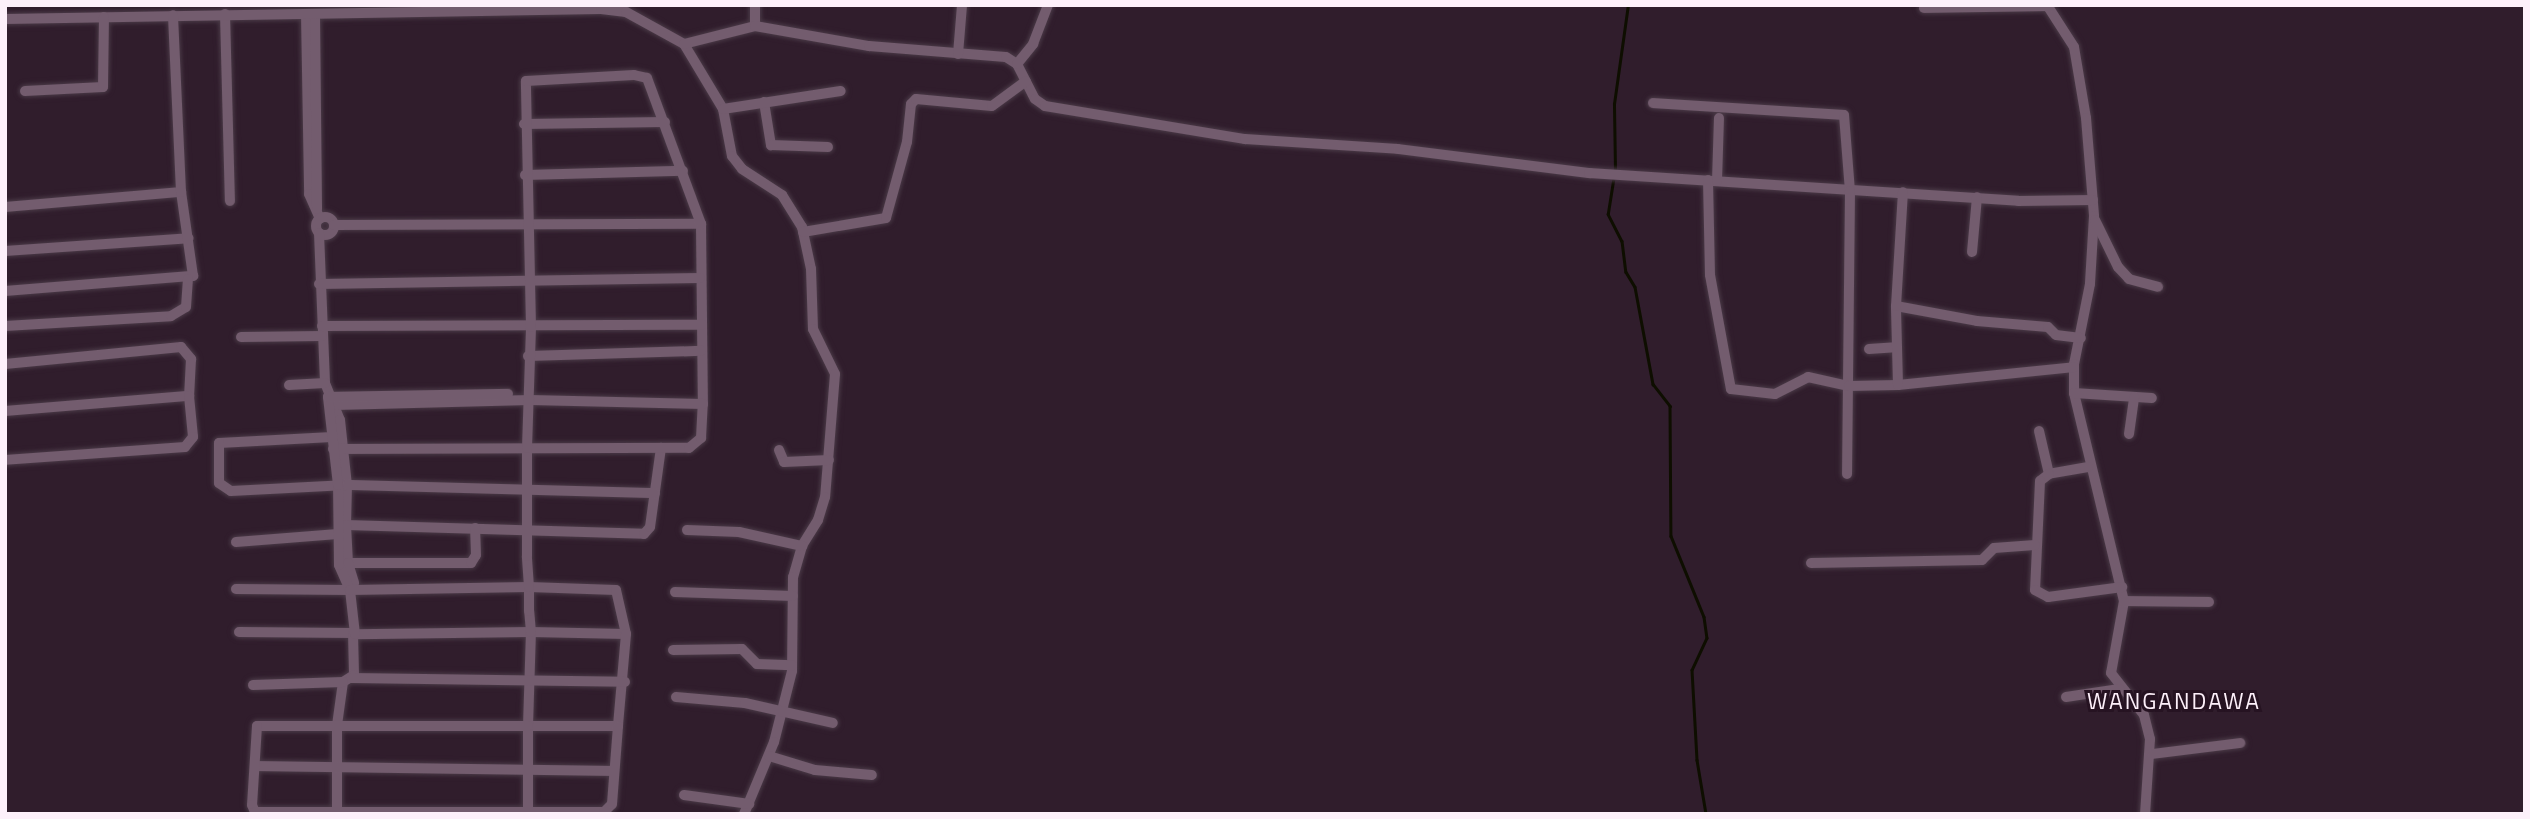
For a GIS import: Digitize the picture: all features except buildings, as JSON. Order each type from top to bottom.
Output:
[{"type":"street","points":[[755,5],[755,26]]},
{"type":"street","points":[[958,54],[962,5]]},
{"type":"street","points":[[1017,64],[1033,44],[1048,5]]},
{"type":"street","points":[[1924,8],[2048,6],[2071,41],[2079,64],[2094,216],[2090,284],[2074,368],[2074,393],[2088,467],[2124,601],[2110,669],[2119,689],[2144,715],[2152,754],[2145,814]]},
{"type":"street","points":[[5,19],[104,17],[148,10],[173,15],[625,9],[684,44],[723,109],[732,156],[743,169],[782,195],[803,232],[811,269],[813,329],[835,374],[823,506],[802,546],[793,596],[789,712],[775,759],[746,809],[684,795]]},
{"type":"street","points":[[225,14],[230,201]]},
{"type":"street","points":[[310,14],[309,194],[318,214],[320,233],[319,284],[325,383],[332,401],[346,524],[343,564]]},
{"type":"street","points":[[5,326],[171,316],[186,307],[188,279],[194,273],[181,192],[173,15]]},
{"type":"street","points":[[25,91],[103,87],[104,17]]},
{"type":"street","points":[[684,44],[755,26],[869,46],[1006,57],[1017,64],[1037,101],[1045,106],[1245,139],[1398,149],[1590,173],[1850,191],[2093,200]]},
{"type":"street","points":[[339,449],[527,448],[689,448],[699,442],[703,404],[701,224],[650,83],[634,75],[530,78],[525,86],[525,175],[531,327],[527,448],[531,632],[528,810]]},
{"type":"street","points":[[803,232],[886,218],[907,142],[911,104],[916,99],[992,106],[1026,81]]},
{"type":"street","points":[[723,109],[841,91]]},
{"type":"street","points":[[764,102],[771,145],[828,147]]},
{"type":"street","points":[[1653,103],[1841,113],[1850,191],[1847,474]]},
{"type":"street","points":[[1720,118],[1707,244],[1728,387],[1775,394],[1814,377],[1849,386],[1898,385],[2074,368]]},
{"type":"street","points":[[524,124],[665,122]]},
{"type":"street","points":[[525,175],[683,171]]},
{"type":"street","points":[[5,207],[181,192]]},
{"type":"street","points":[[1898,385],[1896,306],[1903,192]]},
{"type":"street","points":[[1972,252],[1978,197]]},
{"type":"street","points":[[318,214],[328,218],[334,225],[527,227],[701,224]]},
{"type":"street","points":[[2094,216],[2123,273],[2132,280],[2158,287]]},
{"type":"street","points":[[320,233],[329,234],[334,225]]},
{"type":"street","points":[[5,251],[189,237]]},
{"type":"street","points":[[319,284],[700,278]]},
{"type":"street","points":[[5,292],[188,279]]},
{"type":"street","points":[[1896,306],[1987,323],[2048,327],[2056,335],[2081,338]]},
{"type":"street","points":[[241,337],[322,331],[702,325]]},
{"type":"street","points":[[1869,349],[1895,347]]},
{"type":"street","points":[[5,364],[181,348],[191,359],[189,396],[193,437],[189,446],[5,460]]},
{"type":"street","points":[[528,356],[701,351]]},
{"type":"street","points":[[289,385],[325,383]]},
{"type":"street","points":[[2074,393],[2152,398]]},
{"type":"street","points":[[5,411],[189,396]]},
{"type":"street","points":[[332,401],[530,397],[703,404]]},
{"type":"street","points":[[2129,435],[2134,397]]},
{"type":"street","points":[[332,401],[332,437],[339,449]]},
{"type":"street","points":[[2039,431],[2049,474]]},
{"type":"street","points":[[332,437],[219,443],[216,477],[231,492],[342,485],[655,494]]},
{"type":"street","points":[[346,524],[644,534],[649,530],[662,448]]},
{"type":"street","points":[[779,450],[784,461],[829,460]]},
{"type":"street","points":[[2088,467],[2049,474],[2038,487],[2035,590],[2043,597],[2122,587]]},
{"type":"street","points":[[337,811],[337,725],[354,633],[352,586],[343,564],[338,534],[342,485]]},
{"type":"street","points":[[343,564],[471,563],[476,555],[475,528]]},
{"type":"street","points":[[687,530],[739,532],[802,546]]},
{"type":"street","points":[[236,542],[338,534]]},
{"type":"street","points":[[1811,563],[1982,560],[1994,548],[2035,545]]},
{"type":"street","points":[[236,589],[352,586],[617,590],[626,634],[625,682],[612,771],[612,804],[604,812],[253,811],[257,726],[618,726]]},
{"type":"street","points":[[676,592],[793,596]]},
{"type":"street","points":[[2124,601],[2209,602]]},
{"type":"street","points":[[239,632],[626,634]]},
{"type":"street","points":[[673,650],[742,649],[757,664],[792,665]]},
{"type":"street","points":[[253,685],[347,680],[625,682]]},
{"type":"street","points":[[2066,697],[2119,689]]},
{"type":"street","points":[[676,698],[789,712],[833,723]]},
{"type":"street","points":[[2152,754],[2240,743]]},
{"type":"street","points":[[775,759],[872,775]]},
{"type":"street","points":[[257,766],[612,771]]},
{"type":"waterway","points":[[1615,170],[1614,104],[1628,5]]},
{"type":"waterway","points":[[1614,178],[1608,214],[1622,241],[1626,272],[1635,287],[1653,384],[1670,406],[1671,536],[1704,617],[1707,638],[1692,670],[1697,760],[1706,814]]},
{"type":"district","name":"WANGANDAWA","points":[[2174,701]]}]
